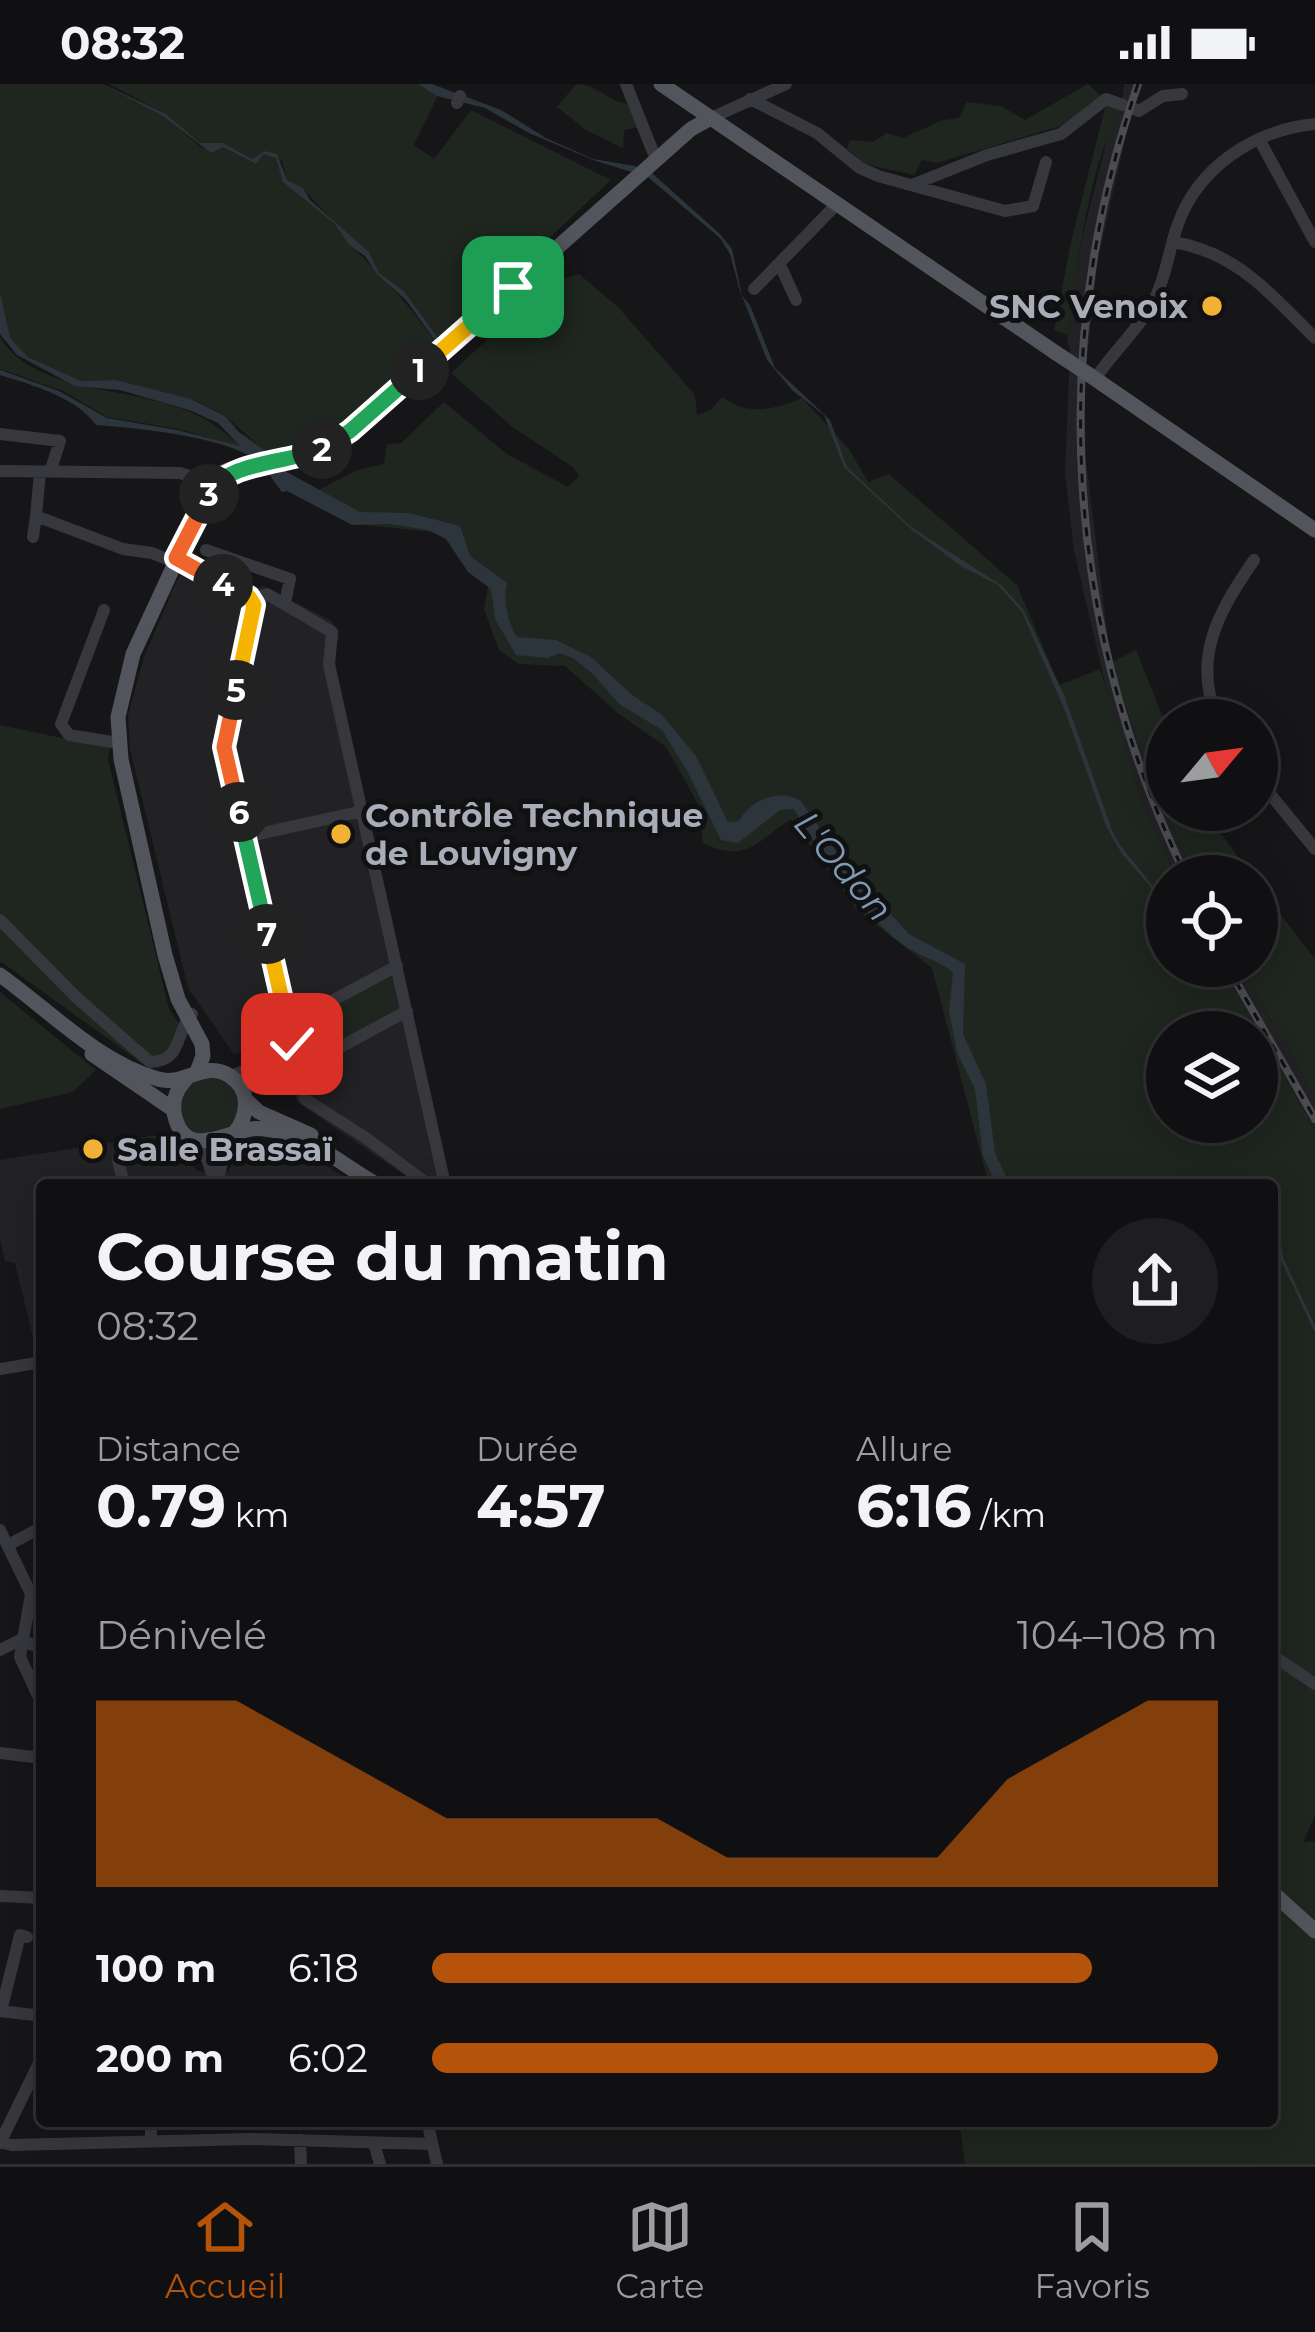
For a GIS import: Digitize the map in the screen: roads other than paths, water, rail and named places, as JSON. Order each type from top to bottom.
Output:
[{"type":"main road","points":[[661,84],[1315,530]]},
{"type":"main road","points":[[372,1179],[321,1140],[259,1112],[227,1074],[174,987],[118,743],[127,673],[175,560],[221,471],[290,460],[331,445],[694,127],[711,118]]},
{"type":"main road","points":[[0,975],[60,1022],[147,1075],[168,1081],[227,1074]]},
{"type":"main road","points":[[190,1016],[203,1056],[176,1093],[174,1109],[182,1130],[211,1142],[259,1128],[302,1139],[370,1179]]},
{"type":"main road","points":[[60,1022],[90,1053],[174,1109]]},
{"type":"main road","points":[[231,1136],[244,1118],[244,1095]]},
{"type":"main road","points":[[1278,1897],[1315,1931]]},
{"type":"street","points":[[626,84],[653,152]]},
{"type":"street","points":[[711,118],[786,84]]},
{"type":"street","points":[[911,185],[1061,134],[1106,99],[1138,111],[1163,96],[1182,94]]},
{"type":"street","points":[[750,99],[817,133],[860,168],[971,204],[1005,211],[1033,206],[1046,162]]},
{"type":"street","points":[[1091,377],[1151,306],[1183,212],[1206,179],[1231,155],[1258,139],[1315,124]]},
{"type":"street","points":[[1258,139],[1315,242]]},
{"type":"street","points":[[754,289],[837,204]]},
{"type":"street","points":[[1298,213],[1315,206]]},
{"type":"street","points":[[1173,242],[1204,249],[1241,267],[1315,338]]},
{"type":"street","points":[[780,266],[796,301]]},
{"type":"street","points":[[0,434],[60,441],[45,472],[33,537]]},
{"type":"street","points":[[0,471],[180,473],[214,484]]},
{"type":"street","points":[[36,516],[123,549],[175,560],[251,600],[254,610],[224,747],[305,1099],[421,1179]]},
{"type":"street","points":[[206,550],[290,578],[285,603]]},
{"type":"street","points":[[1212,699],[1207,650],[1221,608],[1254,560]]},
{"type":"street","points":[[251,600],[264,593],[331,630],[328,660],[445,1179]]},
{"type":"street","points":[[104,610],[62,724],[69,735],[118,743]]},
{"type":"street","points":[[1278,804],[1315,849]]},
{"type":"street","points":[[245,837],[362,811]]},
{"type":"street","points":[[0,920],[76,997],[150,1062],[165,1060],[178,1048],[190,1016]]},
{"type":"street","points":[[287,1025],[397,966]]},
{"type":"street","points":[[298,1070],[407,1011]]},
{"type":"street","points":[[227,1074],[251,1069],[268,1054],[292,1044]]},
{"type":"street","points":[[244,1095],[251,1069]]},
{"type":"street","points":[[218,1179],[231,1136]]},
{"type":"street","points":[[193,1138],[215,1179]]},
{"type":"street","points":[[118,1160],[123,1179]]},
{"type":"street","points":[[1,1369],[36,1363]]},
{"type":"street","points":[[0,1530],[35,1604],[20,1640],[20,1657],[36,1691]]},
{"type":"street","points":[[8,1545],[36,1530]]},
{"type":"street","points":[[0,1650],[20,1640],[36,1646]]},
{"type":"street","points":[[1278,1659],[1315,1684]]},
{"type":"street","points":[[0,1754],[36,1757]]},
{"type":"street","points":[[0,1896],[36,1898]]},
{"type":"street","points":[[27,1937],[20,1936],[1,2011],[36,2015]]},
{"type":"street","points":[[36,2069],[0,2142],[151,2139],[432,2144]]},
{"type":"street","points":[[151,2127],[151,2139]]},
{"type":"street","points":[[428,2127],[437,2164]]},
{"type":"street","points":[[300,2140],[301,2164]]},
{"type":"street","points":[[374,2143],[380,2164]]},
{"type":"water","points":[[103,84],[166,114],[200,143],[223,143],[252,159],[265,151],[277,154],[287,180],[303,188],[310,200],[369,252],[379,273],[404,291],[440,341],[415,364],[412,361],[434,339],[406,300],[349,245],[334,223],[283,182],[276,158],[264,154],[256,164],[223,147],[211,153],[163,116]]},
{"type":"water","points":[[418,84],[432,84],[501,110],[593,159],[653,174],[720,234],[732,249],[742,296],[775,368],[830,420],[847,467],[911,527],[1001,585],[1023,609],[1064,695],[1113,833],[1146,881],[1107,828],[1065,711],[1022,612],[998,585],[961,566],[911,529],[844,467],[824,415],[792,390],[767,360],[740,291],[730,254],[720,238],[648,177],[596,161],[529,133],[485,108],[437,96]]},
{"type":"water","name":"L'Odon","points":[[0,292],[10,338],[28,357],[81,381],[116,380],[191,399],[225,416],[284,464],[285,471],[360,512],[409,513],[460,526],[470,556],[507,583],[507,610],[517,637],[556,640],[591,657],[662,715],[696,756],[728,822],[739,821],[766,798],[801,801],[844,863],[909,934],[965,964],[963,1034],[986,1084],[995,1153],[1007,1179],[994,1179],[983,1156],[975,1089],[957,1053],[949,1011],[953,972],[902,944],[870,915],[794,809],[780,810],[738,843],[721,840],[662,730],[619,704],[573,658],[559,653],[548,658],[516,655],[495,619],[491,589],[468,572],[446,539],[428,530],[389,524],[352,525],[282,492],[253,458],[220,444],[96,425],[65,400],[0,375],[0,370],[59,391],[107,418],[240,446],[218,423],[189,410],[120,390],[75,386],[17,355],[0,334]]},
{"type":"waterway","points":[[0,372],[26,381]]},
{"type":"waterway","points":[[1278,1234],[1282,1259],[1315,1329]]},
{"type":"railway","points":[[1138,84],[1109,183],[1090,283],[1081,384],[1082,485],[1094,585],[1115,684],[1145,781],[1177,855]]},
{"type":"railway","points":[[1239,987],[1315,1119]]},
{"type":"place","name":"SNC Venoix","points":[[1212,306]]},
{"type":"place","name":"Contrôle Technique de Louvigny","points":[[341,834]]},
{"type":"place","name":"Salle Brassaï","points":[[93,1149]]}]
